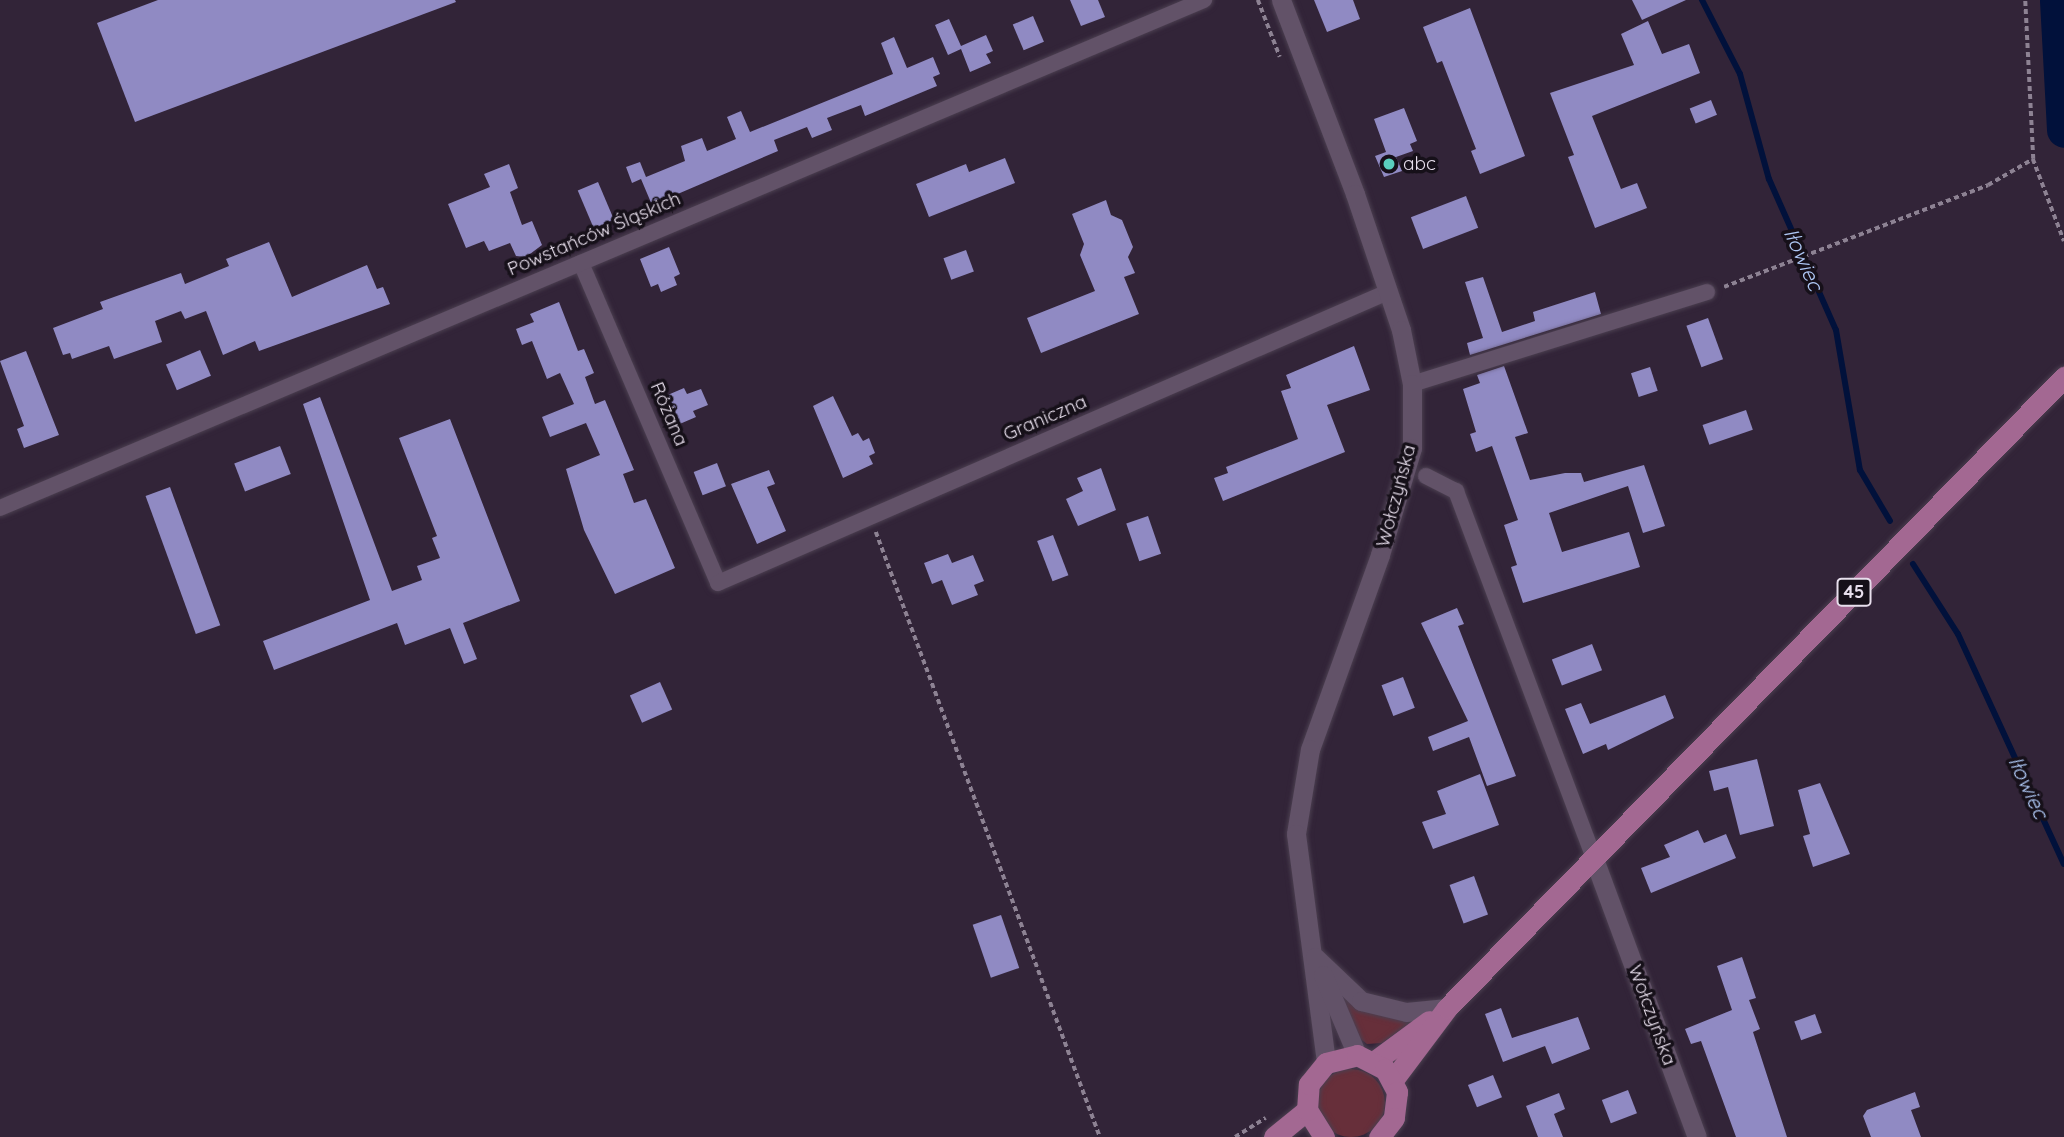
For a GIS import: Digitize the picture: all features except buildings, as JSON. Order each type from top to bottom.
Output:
[{"type":"main road","name":"45","points":[[1393,1080],[1447,1008],[2064,377]]},
{"type":"main road","name":"45","points":[[1366,1058],[1447,1008]]},
{"type":"main road","points":[[1323,1137],[1307,1110],[1309,1084],[1326,1063],[1366,1058],[1393,1080],[1397,1106],[1379,1137]]},
{"type":"main road","points":[[1275,1127],[1307,1110]]},
{"type":"street","name":"Powstańców Śląskich","points":[[0,508],[1204,0]]},
{"type":"street","name":"Wołczyńska","points":[[1281,0],[1388,292],[1412,384],[1412,448],[1402,484],[1321,710],[1302,790],[1296,834],[1299,879],[1315,957],[1326,1063]]},
{"type":"street","name":"Różana","points":[[581,263],[718,583]]},
{"type":"street","name":"Graniczna","points":[[718,583],[1388,292]]},
{"type":"street","points":[[1412,384],[1707,292]]},
{"type":"street","name":"Wołczyńska","points":[[1426,477],[1456,491],[1697,1137]]},
{"type":"street","name":"Wołczyńska","points":[[1315,957],[1366,1058]]},
{"type":"street","points":[[1315,957],[1361,1001],[1406,1012],[1447,1008]]},
{"type":"path","points":[[2025,0],[2033,159],[2064,241]]},
{"type":"path","points":[[1707,292],[1788,265],[1988,185],[2033,159]]},
{"type":"path","points":[[871,517],[1100,1137]]},
{"type":"path","points":[[1235,1137],[1260,1119],[1275,1127]]},
{"type":"shaded area","points":[[1339,988],[1421,1015],[1382,1043],[1367,1044],[1358,1037]]},
{"type":"shaded area","points":[[1351,1069],[1364,1072],[1375,1079],[1382,1090],[1385,1103],[1382,1116],[1375,1127],[1364,1134],[1351,1137],[1338,1134],[1327,1127],[1320,1116],[1317,1103],[1320,1090],[1327,1079],[1338,1072]]},
{"type":"waterway","name":"Iłowiec","points":[[1702,0],[1740,74],[1769,179],[1836,330],[1860,470],[1890,521]]},
{"type":"waterway","points":[[2057,0],[2064,130]]},
{"type":"waterway","name":"Iłowiec","points":[[1913,564],[1958,634],[2064,864]]},
{"type":"place","name":"abc","points":[[1389,164]]}]
